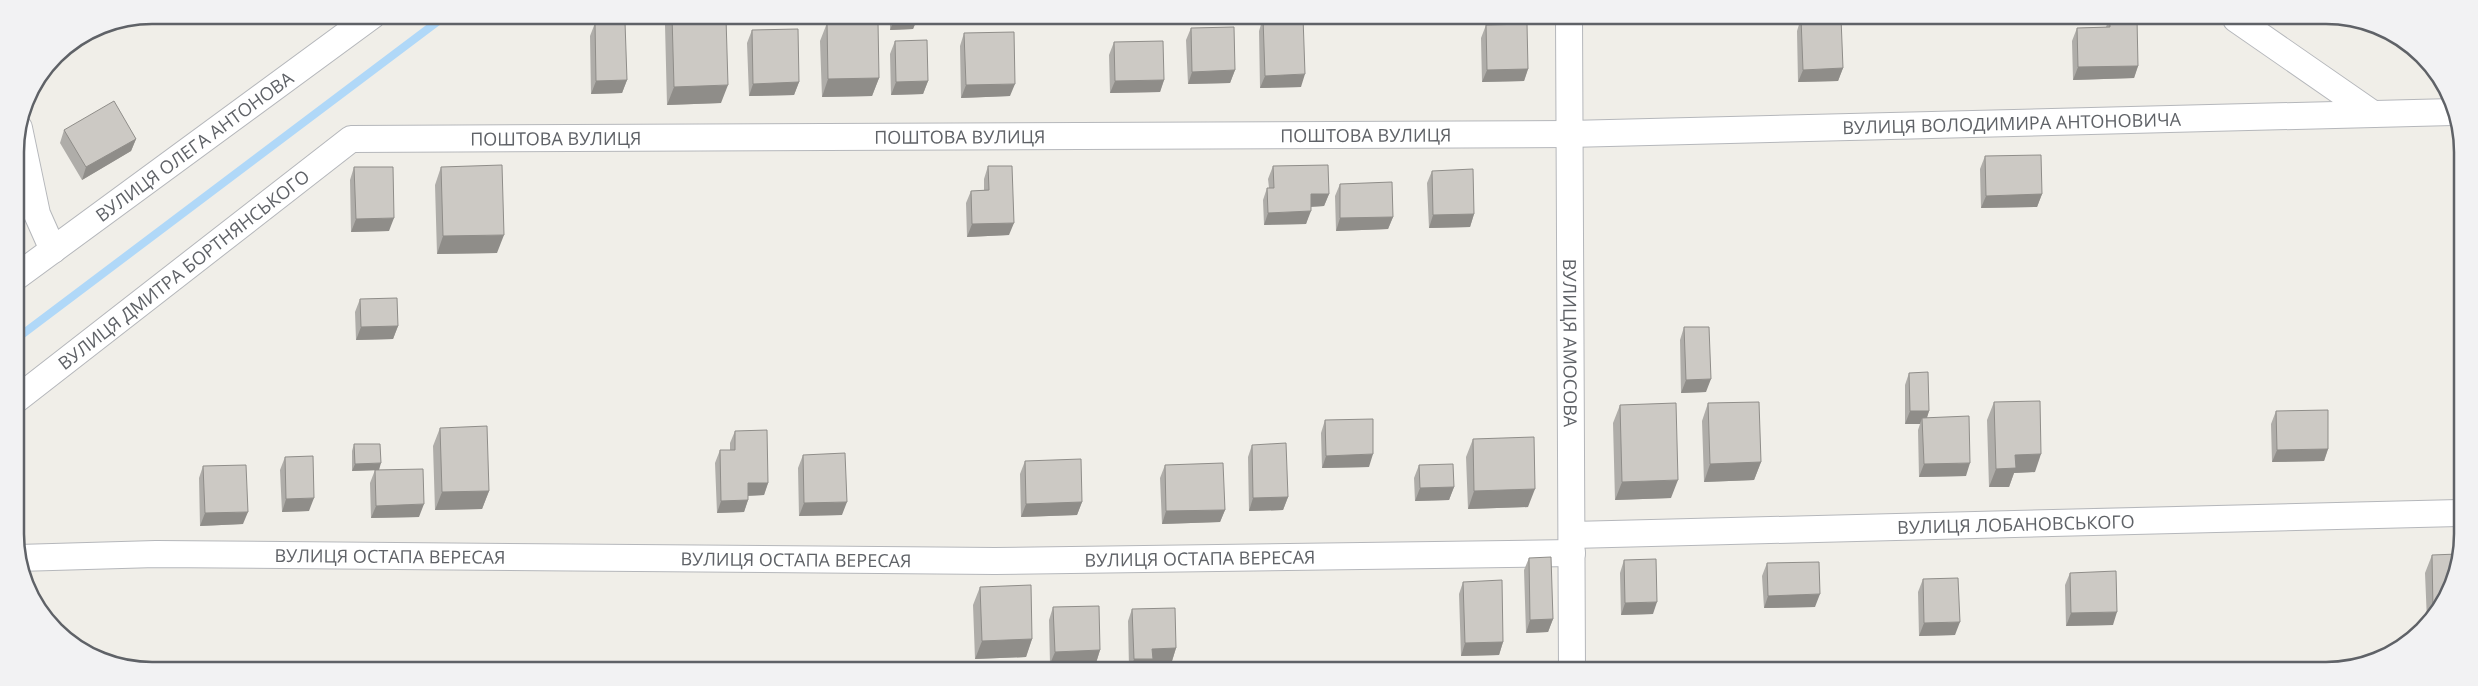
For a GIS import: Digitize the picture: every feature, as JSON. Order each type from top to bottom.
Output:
[{"type":"street","name":"ВУЛИЦЯ ОЛЕГА АНТОНОВА","points":[[24,271],[362,24]]},
{"type":"street","name":"ВУЛИЦЯ АМОСОВА","points":[[1569,24],[1572,662]]},
{"type":"street","points":[[2243,24],[2373,114]]},
{"type":"street","name":"ВУЛИЦЯ ВОЛОДИМИРА АНТОНОВИЧА","points":[[1569,134],[2448,112]]},
{"type":"street","name":"ПОШТОВА ВУЛИЦЯ","points":[[351,139],[1569,134]]},
{"type":"street","name":"ВУЛИЦЯ ДМИТРА БОРТНЯНСЬКОГО","points":[[24,394],[351,139]]},
{"type":"street","points":[[24,152],[37,214],[53,250]]},
{"type":"street","name":"ВУЛИЦЯ ЛОБАНОВСЬКОГО","points":[[1572,544],[2454,513]]},
{"type":"street","name":"ВУЛИЦЯ ОСТАПА ВЕРЕСАЯ","points":[[26,558],[156,554],[995,561],[1572,544]]},
{"type":"building","points":[[595,24],[625,24],[627,80],[596,81]]},
{"type":"building","points":[[672,24],[726,24],[728,85],[674,87]]},
{"type":"building","points":[[827,24],[878,24],[879,78],[828,79]]},
{"type":"building","points":[[1263,24],[1303,24],[1305,74],[1265,76]]},
{"type":"building","points":[[1527,24],[1528,69],[1487,70],[1486,25]]},
{"type":"building","points":[[1801,24],[1841,24],[1843,68],[1803,70]]},
{"type":"building","points":[[2110,24],[2137,24],[2138,66],[2078,67],[2077,28],[2110,27]]},
{"type":"building","points":[[1234,27],[1235,70],[1192,72],[1191,28]]},
{"type":"building","points":[[798,29],[799,82],[753,84],[752,30]]},
{"type":"building","points":[[1014,32],[1015,84],[966,85],[964,33]]},
{"type":"building","points":[[927,40],[928,81],[896,82],[895,41]]},
{"type":"building","points":[[1163,41],[1164,80],[1115,81],[1114,42]]},
{"type":"building","points":[[114,101],[136,139],[86,167],[64,130]]},
{"type":"building","points":[[2041,155],[2042,194],[1986,196],[1985,156]]},
{"type":"building","points":[[502,165],[504,235],[443,236],[441,167]]},
{"type":"building","points":[[1328,165],[1329,194],[1311,194],[1311,211],[1268,213],[1267,188],[1274,188],[1273,166]]},
{"type":"building","points":[[988,166],[1012,166],[1014,223],[972,224],[971,191],[989,190]]},
{"type":"building","points":[[354,167],[393,167],[394,218],[356,219]]},
{"type":"building","points":[[1473,169],[1474,214],[1433,215],[1432,171]]},
{"type":"building","points":[[1392,182],[1393,217],[1340,218],[1340,184]]},
{"type":"building","points":[[397,298],[398,326],[361,327],[360,299]]},
{"type":"building","points":[[1684,327],[1709,327],[1711,379],[1686,380]]},
{"type":"building","points":[[1928,372],[1929,411],[1910,411],[1909,373]]},
{"type":"building","points":[[2040,401],[2041,454],[2015,455],[2016,468],[1996,469],[1994,402]]},
{"type":"building","points":[[1759,402],[1761,462],[1710,464],[1708,403]]},
{"type":"building","points":[[1676,403],[1678,480],[1622,482],[1620,405]]},
{"type":"building","points":[[2328,410],[2328,449],[2277,450],[2276,411]]},
{"type":"building","points":[[1969,416],[1970,463],[1924,464],[1922,418]]},
{"type":"building","points":[[1373,419],[1373,454],[1326,456],[1325,420]]},
{"type":"building","points":[[487,426],[489,491],[442,492],[440,428]]},
{"type":"building","points":[[767,430],[768,483],[748,483],[748,500],[721,501],[720,450],[735,450],[735,431]]},
{"type":"building","points":[[1534,437],[1535,489],[1474,491],[1473,439]]},
{"type":"building","points":[[1286,443],[1288,497],[1253,498],[1252,445]]},
{"type":"building","points":[[354,444],[380,444],[381,463],[355,464]]},
{"type":"building","points":[[845,453],[847,502],[804,503],[803,455]]},
{"type":"building","points":[[313,456],[314,498],[286,499],[285,457]]},
{"type":"building","points":[[1081,459],[1082,502],[1026,504],[1025,461]]},
{"type":"building","points":[[1223,463],[1225,510],[1166,511],[1165,465]]},
{"type":"building","points":[[1453,464],[1454,487],[1420,488],[1419,465]]},
{"type":"building","points":[[246,465],[248,512],[205,513],[203,466]]},
{"type":"building","points":[[423,469],[424,504],[376,506],[375,470]]},
{"type":"building","points":[[2452,554],[2447,576],[2433,605],[2432,555]]},
{"type":"building","points":[[1551,557],[1553,619],[1530,620],[1529,558]]},
{"type":"building","points":[[1656,559],[1657,602],[1625,603],[1624,560]]},
{"type":"building","points":[[1819,562],[1820,594],[1768,596],[1767,563]]},
{"type":"building","points":[[2116,571],[2117,612],[2071,613],[2070,573]]},
{"type":"building","points":[[1958,578],[1960,622],[1924,623],[1923,579]]},
{"type":"building","points":[[1502,580],[1503,642],[1465,643],[1463,582]]},
{"type":"building","points":[[1031,585],[1032,639],[982,641],[980,587]]},
{"type":"building","points":[[1099,606],[1100,650],[1055,652],[1053,607]]},
{"type":"building","points":[[1175,608],[1176,648],[1152,649],[1153,659],[1134,659],[1132,609]]},
{"type":"waterway","points":[[24,333],[434,24]]}]
